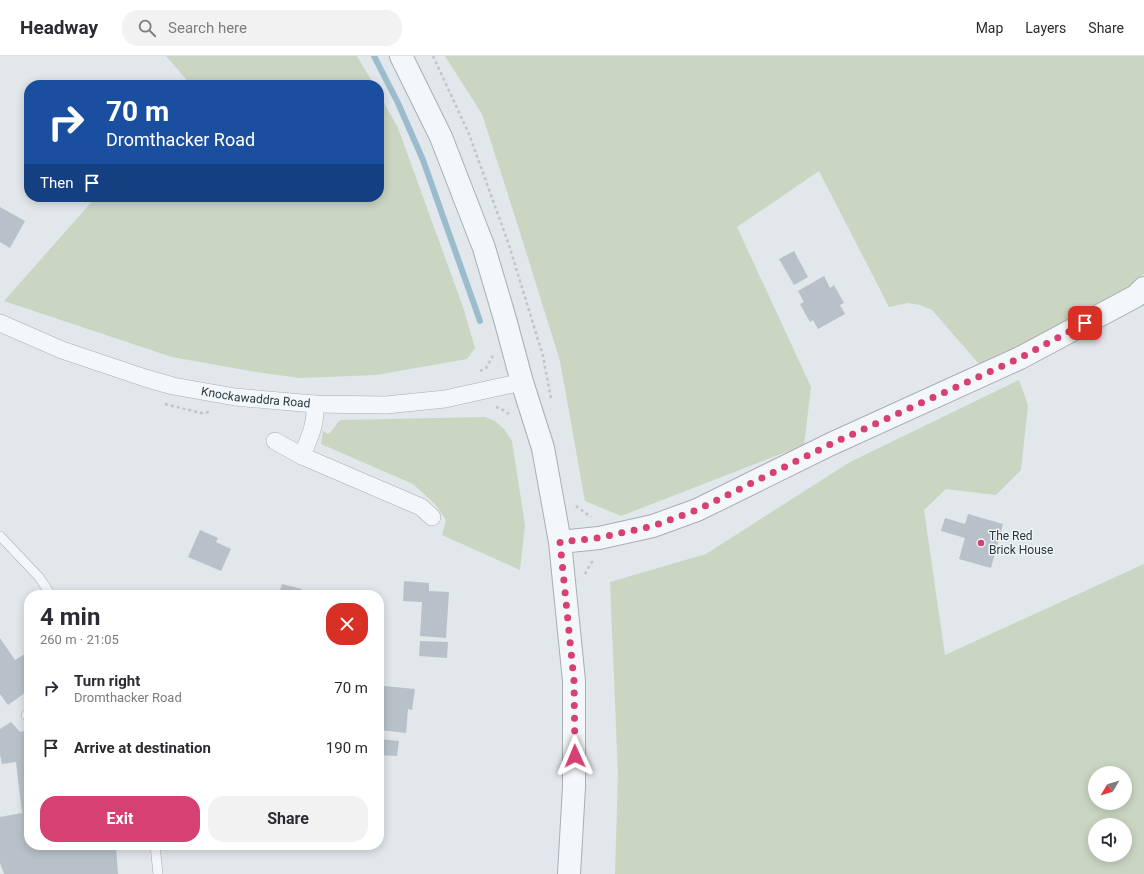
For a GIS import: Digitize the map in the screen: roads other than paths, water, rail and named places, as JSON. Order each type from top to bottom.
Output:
[{"type":"street","points":[[401,56],[441,137],[484,248],[522,382],[543,448],[560,542],[574,681],[574,787],[569,874]]},
{"type":"street","points":[[560,542],[598,538],[653,526],[697,510],[831,444],[1020,358],[1136,296],[1144,288]]},
{"type":"street","name":"Knockawaddra Road","points":[[0,323],[62,350],[173,386],[235,397],[314,404],[408,403],[445,399],[522,382]]},
{"type":"street","points":[[302,456],[314,420],[314,404]]},
{"type":"street","points":[[275,441],[302,456],[421,507],[432,517]]},
{"type":"lane","points":[[0,536],[39,577],[48,590]]},
{"type":"lane","points":[[156,850],[158,874]]},
{"type":"waterway","points":[[374,56],[398,103],[423,160],[480,321]]},
{"type":"place","name":"The Red Brick House","points":[[981,543]]}]
